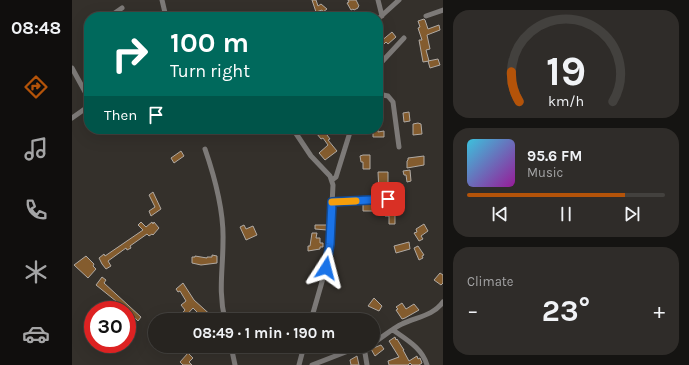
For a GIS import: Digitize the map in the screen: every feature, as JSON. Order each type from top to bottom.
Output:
[{"type":"street","points":[[162,0],[165,12]]},
{"type":"street","points":[[378,0],[379,12]]},
{"type":"street","points":[[383,15],[399,0]]},
{"type":"street","points":[[116,12],[122,8]]},
{"type":"street","points":[[426,16],[443,10]]},
{"type":"street","points":[[383,61],[404,38]]},
{"type":"street","points":[[72,68],[84,90]]},
{"type":"street","points":[[383,95],[388,96],[393,102],[399,147]]},
{"type":"street","points":[[72,118],[84,110]]},
{"type":"street","points":[[296,134],[311,156],[325,170],[332,180],[330,244],[326,268],[313,313]]},
{"type":"street","points":[[332,180],[336,177],[349,134]]},
{"type":"street","points":[[205,148],[216,187],[221,216],[223,240],[220,292],[224,313]]},
{"type":"street","points":[[332,202],[402,198]]},
{"type":"street","points":[[380,338],[400,324],[434,312],[443,302]]},
{"type":"street","points":[[393,330],[419,349],[425,358],[427,365]]},
{"type":"street","points":[[232,353],[235,365]]},
{"type":"street","points":[[299,365],[302,353]]},
{"type":"street","points":[[312,365],[343,353]]},
{"type":"street","points":[[366,353],[367,365]]},
{"type":"building","points":[[312,0],[316,0],[318,6],[321,4],[327,9],[323,12],[322,10],[316,12]]},
{"type":"building","points":[[348,0],[356,0],[359,6],[358,8],[351,10],[347,3],[349,2]]},
{"type":"building","points":[[424,19],[428,29],[439,25],[440,30],[427,35],[430,49],[426,50],[429,61],[423,62],[419,40],[422,40],[418,28],[420,27],[418,21]]},
{"type":"building","points":[[392,32],[396,37],[388,44],[386,42],[383,45],[383,40]]},
{"type":"building","points":[[438,59],[440,65],[430,68],[428,61]]},
{"type":"building","points":[[409,112],[410,121],[404,122],[403,113]]},
{"type":"building","points":[[413,124],[421,124],[422,134],[413,135]]},
{"type":"building","points":[[384,131],[384,137],[373,137],[373,134],[383,134]]},
{"type":"building","points":[[317,134],[328,134],[327,135],[330,139],[328,140],[337,151],[325,160],[319,153],[328,145],[323,138],[321,139]]},
{"type":"building","points":[[181,151],[184,156],[174,163],[171,158]]},
{"type":"building","points":[[370,155],[370,169],[363,169],[363,162],[361,162],[360,156]]},
{"type":"building","points":[[424,156],[424,165],[407,168],[408,158]]},
{"type":"building","points":[[410,170],[411,181],[407,182],[406,175],[404,175],[403,171]]},
{"type":"building","points":[[378,172],[388,172],[388,195],[380,195]]},
{"type":"building","points":[[153,192],[161,209],[151,216],[149,211],[155,207],[149,195]]},
{"type":"building","points":[[379,203],[379,211],[363,211],[363,204]]},
{"type":"building","points":[[388,208],[395,210],[395,224],[389,224],[389,216],[385,216],[385,210],[389,210]]},
{"type":"building","points":[[141,222],[146,227],[154,222],[159,228],[153,235],[152,234],[149,236],[147,234],[130,246],[131,248],[127,250],[126,248],[108,261],[111,266],[106,269],[99,258],[104,254],[105,256],[143,230],[138,225]]},
{"type":"building","points":[[424,224],[428,231],[421,236],[423,239],[419,241],[414,233],[417,232],[416,229]]},
{"type":"building","points":[[244,225],[246,229],[253,226],[257,235],[246,240],[240,227]]},
{"type":"building","points":[[315,225],[327,225],[327,230],[315,229]]},
{"type":"building","points":[[312,233],[317,233],[316,238],[320,238],[320,243],[323,243],[323,247],[308,251],[308,246],[310,246]]},
{"type":"building","points":[[409,242],[410,249],[396,253],[394,246]]},
{"type":"building","points":[[418,246],[424,255],[422,256],[423,258],[419,260],[414,248]]},
{"type":"building","points":[[212,255],[217,256],[217,263],[201,265],[192,263],[192,257],[207,258],[212,257]]},
{"type":"building","points":[[86,256],[94,264],[93,266],[96,269],[88,278],[74,265]]},
{"type":"building","points":[[440,273],[443,275],[443,283],[441,285],[434,280]]},
{"type":"building","points":[[102,277],[106,280],[104,283],[124,301],[116,301],[96,285]]},
{"type":"building","points":[[183,283],[194,300],[208,313],[198,313],[193,308],[188,313],[182,313],[185,310],[181,305],[186,301],[180,291],[178,292],[176,289]]},
{"type":"building","points":[[374,298],[382,306],[379,311],[368,306]]},
{"type":"building","points":[[402,303],[406,309],[414,304],[419,310],[402,319],[396,310],[398,309],[396,307]]},
{"type":"building","points":[[136,312],[141,317],[138,321],[136,319]]},
{"type":"building","points":[[395,337],[404,350],[409,361],[417,356],[418,359],[420,358],[422,363],[419,365],[412,365],[410,363],[408,365],[389,365],[388,361],[399,357],[389,341]]},
{"type":"building","points":[[380,345],[384,349],[380,352]]},
{"type":"building","points":[[188,353],[193,358],[189,362],[192,365],[183,365],[180,362]]},
{"type":"building","points":[[357,356],[359,365],[351,365],[350,360]]},
{"type":"slow traffic","points":[[332,202],[356,201]]},
{"type":"route","points":[[326,268],[330,244],[332,202],[388,199]]}]
